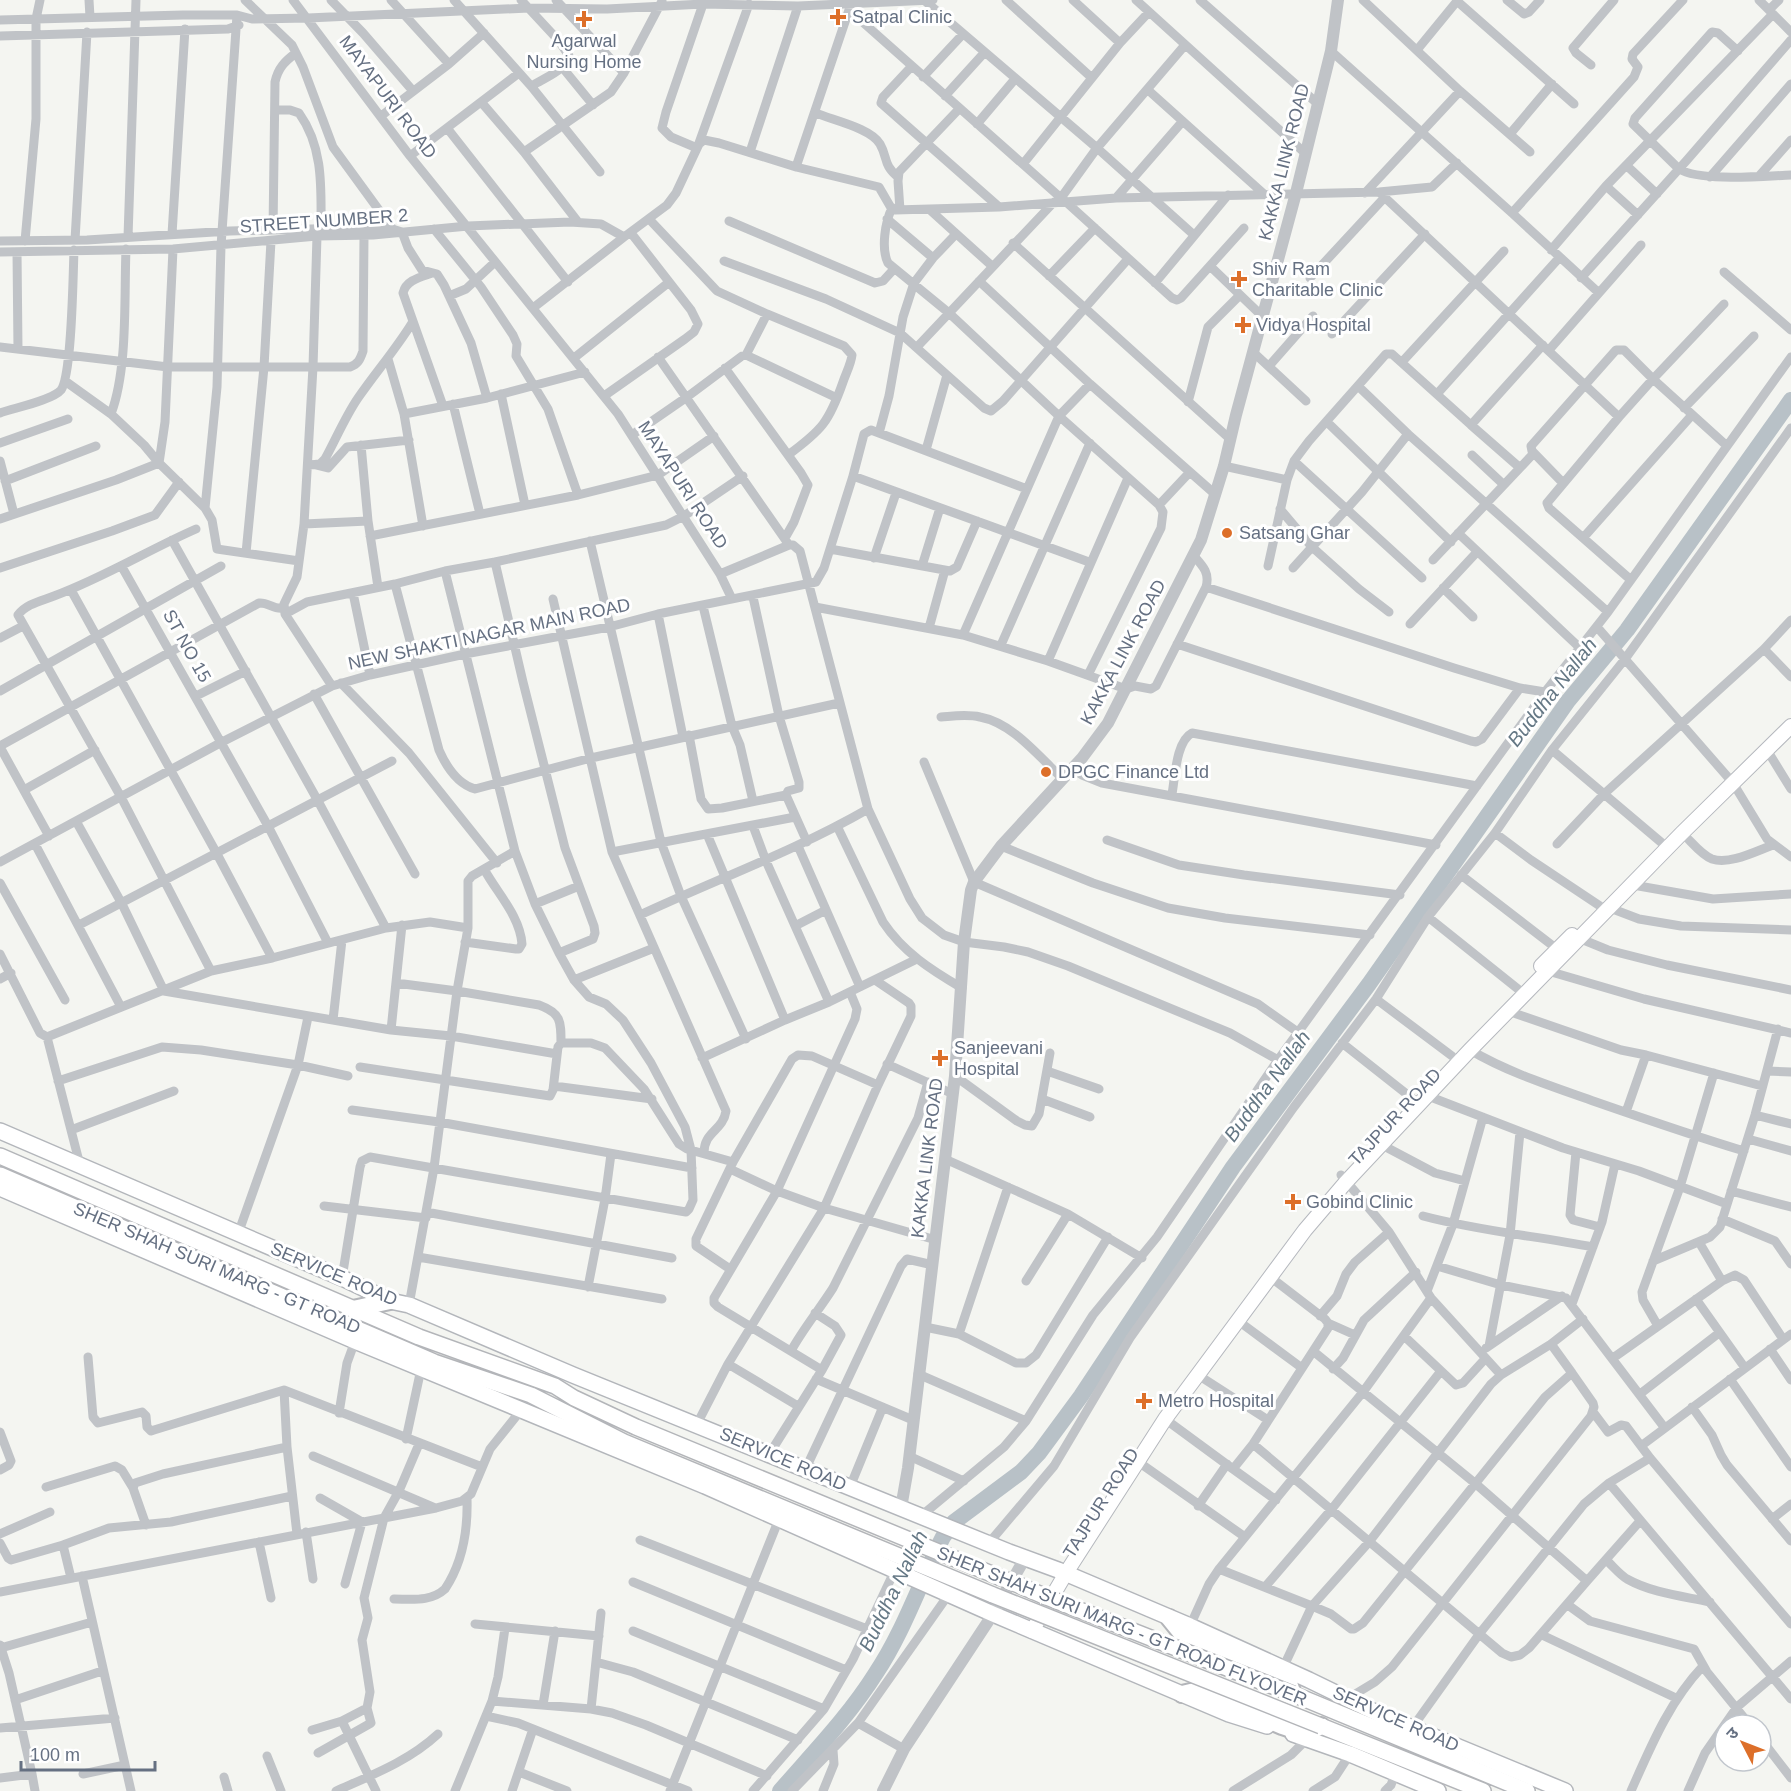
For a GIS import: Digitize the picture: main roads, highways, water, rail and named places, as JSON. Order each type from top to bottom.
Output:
[{"type":"highway","points":[[353,1309],[390,1301]]},
{"type":"highway","points":[[1169,1618],[1182,1634],[1280,1677],[1290,1686],[1293,1694]]},
{"type":"highway","points":[[1182,1694],[1199,1690],[1306,1734],[1321,1726]]},
{"type":"main road","name":"TAJPUR ROAD","points":[[1062,1572],[1158,1414],[1279,1248],[1452,1056],[1557,949],[1633,885],[1791,714]]},
{"type":"main road","name":"TAJPUR ROAD","points":[[1062,1572],[1165,1419],[1343,1178],[1382,1145],[1470,1050],[1581,939],[1605,907],[1662,843],[1791,726]]},
{"type":"main road","name":"SERVICE ROAD","points":[[0,1131],[342,1278],[390,1301],[409,1305],[988,1544],[1062,1572],[1190,1626],[1412,1728],[1565,1791]]},
{"type":"main road","name":"SHER SHAH SURI MARG - GT ROAD","points":[[0,1156],[353,1309]]},
{"type":"main road","name":"SHER SHAH SURI MARG - GT ROAD","points":[[0,1175],[428,1366]]},
{"type":"main road","points":[[0,1188],[355,1341],[428,1366],[1032,1631],[1182,1694],[1229,1713],[1350,1754],[1437,1791]]},
{"type":"main road","name":"SHER SHAH SURI MARG - GT ROAD FLYOVER","points":[[353,1309],[440,1345],[555,1386],[574,1398],[636,1427],[953,1560],[1293,1694],[1527,1791]]},
{"type":"main road","name":"SHER SHAH SURI MARG - GT ROAD FLYOVER","points":[[428,1366],[531,1395],[624,1442],[860,1540],[1483,1791]]},
{"type":"main road","points":[[1032,1631],[1062,1572]]},
{"type":"waterway","name":"Buddha Nallah","points":[[780,1791],[842,1719],[876,1673],[903,1623],[943,1537],[954,1522],[1021,1472],[1039,1453],[1081,1396],[1233,1167],[1369,984],[1568,701],[1627,630],[1791,400]]},
{"type":"place","name":"Satpal Clinic","points":[[838,17]]},
{"type":"place","name":"Agarwal Nursing Home","points":[[584,19]]},
{"type":"place","name":"Shiv Ram Charitable Clinic","points":[[1239,279]]},
{"type":"place","name":"Vidya Hospital","points":[[1243,325]]},
{"type":"place","name":"Satsang Ghar","points":[[1227,533]]},
{"type":"place","name":"DPGC Finance Ltd","points":[[1046,772]]},
{"type":"place","name":"Sanjeevani Hospital","points":[[940,1058]]},
{"type":"place","name":"Gobind Clinic","points":[[1293,1202]]},
{"type":"place","name":"Metro Hospital","points":[[1144,1401]]}]
